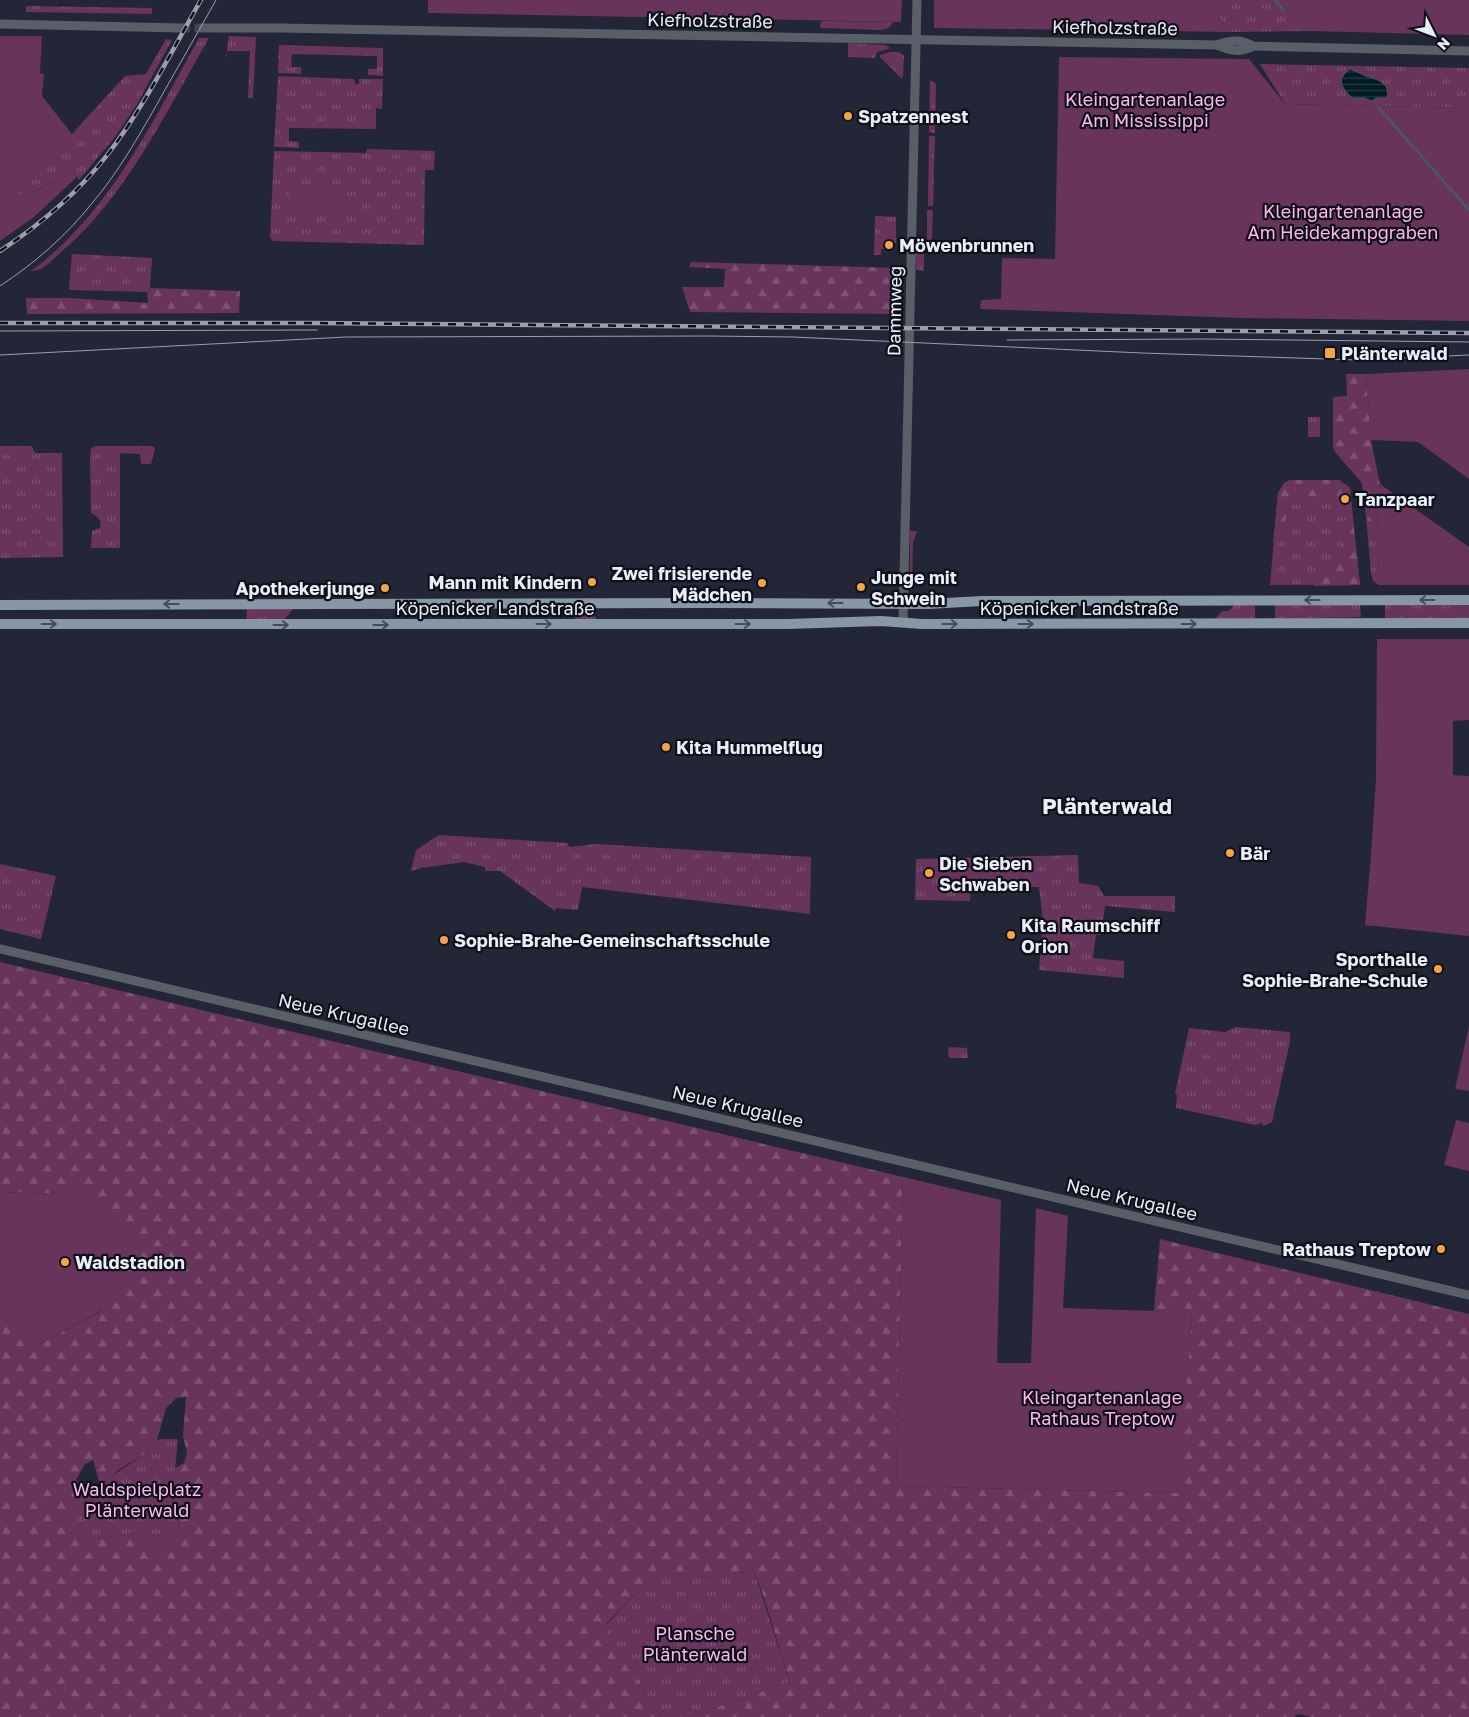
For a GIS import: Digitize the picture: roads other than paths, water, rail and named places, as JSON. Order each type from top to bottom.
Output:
[{"type":"main road","name":"Köpenicker Landstraße","points":[[0,605],[1469,600]]},
{"type":"main road","name":"Köpenicker Landstraße","points":[[0,624],[787,624],[836,621],[1129,624],[1469,623]]},
{"type":"street","name":"Dammweg","points":[[903,623],[917,0]]},
{"type":"street","points":[[0,24],[180,28]]},
{"type":"street","name":"Kiefholzstraße","points":[[203,28],[1217,45],[1228,41],[1245,41],[1253,46],[1469,51]]},
{"type":"street","name":"Neue Krugallee","points":[[0,949],[1469,1295]]},
{"type":"waterway","points":[[1275,0],[1284,11]]},
{"type":"waterway","points":[[1378,107],[1469,210]]},
{"type":"tunnel","points":[[181,28],[203,28]]},
{"type":"tram line","points":[[0,286],[50,248],[83,214],[101,192],[138,136],[216,0]]},
{"type":"tram line","points":[[0,331],[317,330]]},
{"type":"tram line","points":[[0,355],[346,337],[710,336],[793,337],[1142,353],[1358,360],[1469,355]]},
{"type":"tram line","points":[[1007,340],[1204,339],[1469,342]]},
{"type":"railway","points":[[0,251],[58,207],[84,182],[108,154],[145,98],[201,0]]},
{"type":"railway","points":[[0,323],[311,323],[1469,333]]},
{"type":"place","name":"Spatzennest","points":[[848,116]]},
{"type":"place","name":"Möwenbrunnen","points":[[889,245]]},
{"type":"place","name":"Plänterwald","points":[[1330,353]]},
{"type":"place","name":"Tanzpaar","points":[[1345,499]]},
{"type":"place","name":"Mann mit Kindern","points":[[592,582]]},
{"type":"place","name":"Zwei frisierende Mädchen","points":[[762,583]]},
{"type":"place","name":"Junge mit Schwein","points":[[861,587]]},
{"type":"place","name":"Apothekerjunge","points":[[385,588]]},
{"type":"place","name":"Kita Hummelflug","points":[[666,747]]},
{"type":"place","name":"Bär","points":[[1230,853]]},
{"type":"place","name":"Die Sieben Schwaben","points":[[929,873]]},
{"type":"place","name":"Kita Raumschiff Orion","points":[[1011,935]]},
{"type":"place","name":"Sophie-Brahe-Gemeinschaftsschule","points":[[444,940]]},
{"type":"place","name":"Sporthalle Sophie-Brahe-Schule","points":[[1438,969]]},
{"type":"place","name":"Rathaus Treptow","points":[[1441,1249]]},
{"type":"place","name":"Waldstadion","points":[[65,1262]]},
{"type":"district","name":"Plänterwald","points":[[1107,805]]},
{"type":"park label","name":"Kleingartenanlage Am Mississippi","points":[[1145,109]]},
{"type":"park label","name":"Kleingartenanlage Am Heidekampgraben","points":[[1343,221]]},
{"type":"park label","name":"Kleingartenanlage Rathaus Treptow","points":[[1102,1407]]},
{"type":"park label","name":"Waldspielplatz Plänterwald","points":[[137,1499]]},
{"type":"park label","name":"Plansche Plänterwald","points":[[695,1644]]}]
